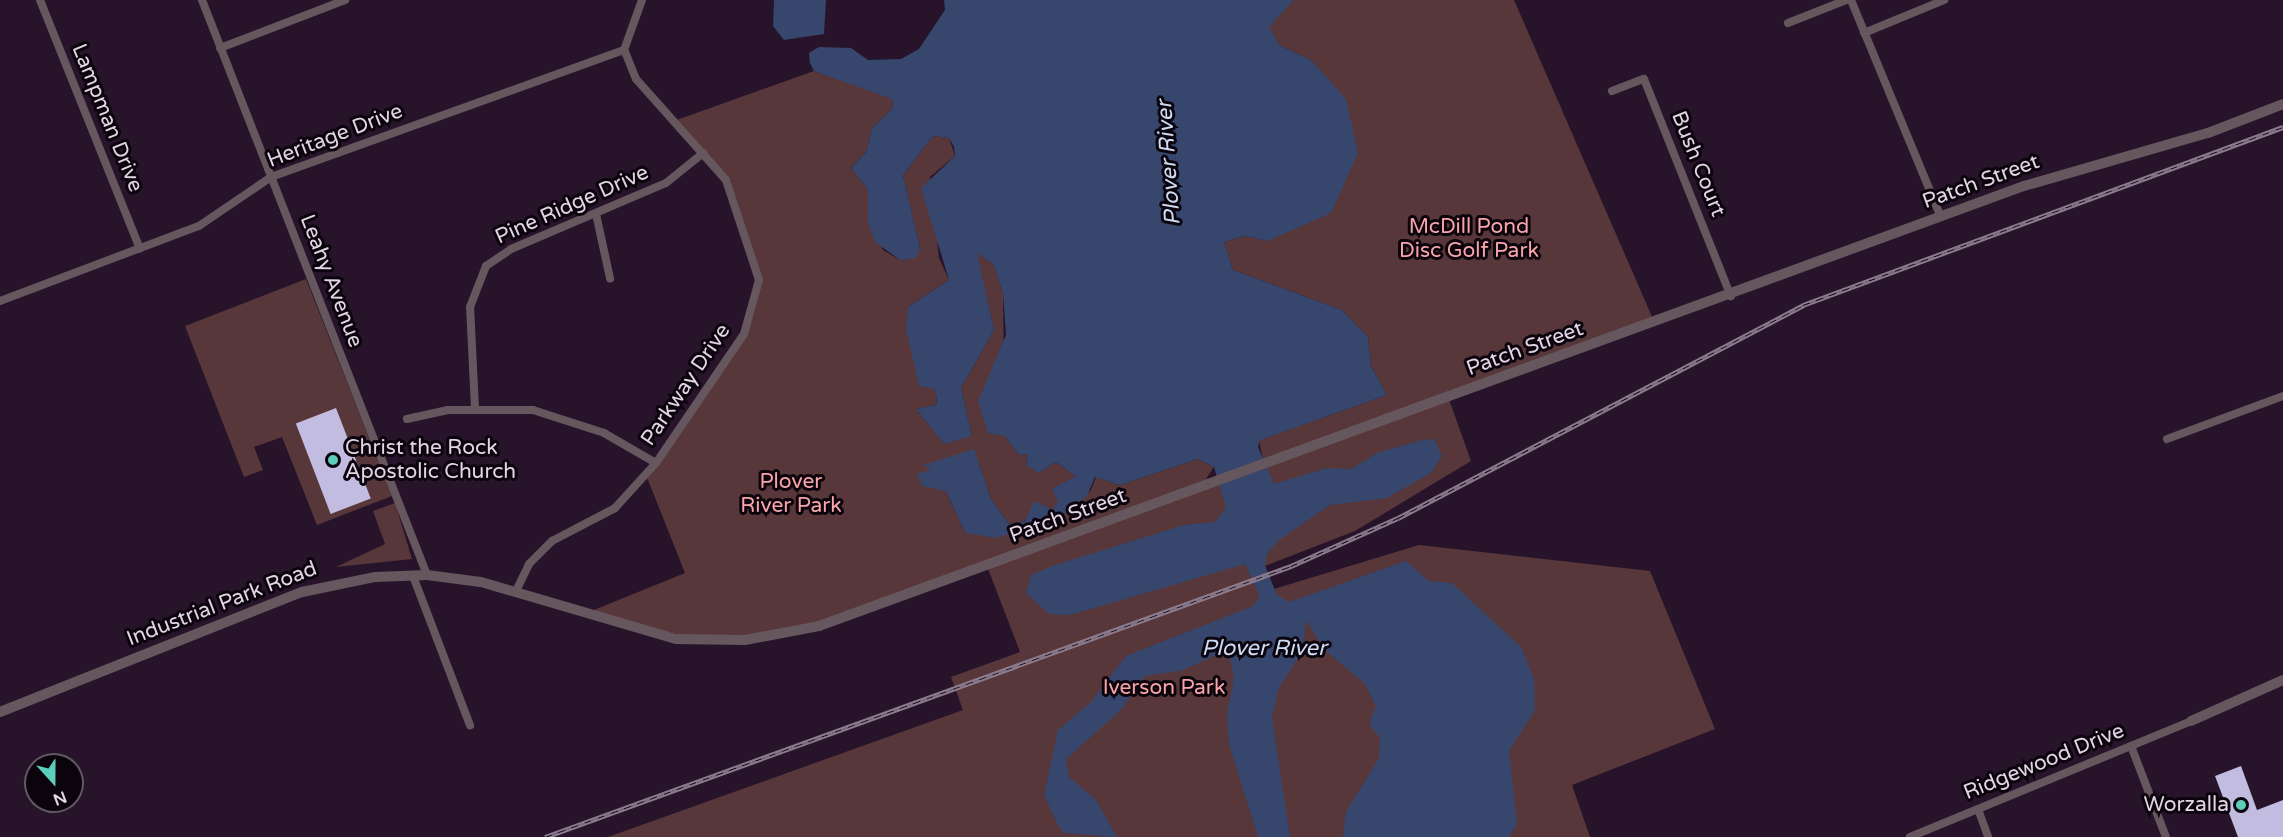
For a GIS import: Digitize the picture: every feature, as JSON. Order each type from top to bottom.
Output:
[{"type":"street","name":"Lampman Drive","points":[[40,0],[140,249]]},
{"type":"street","name":"Leahy Avenue","points":[[202,0],[427,575]]},
{"type":"street","points":[[220,48],[345,0]]},
{"type":"street","points":[[624,50],[642,0]]},
{"type":"street","points":[[1788,23],[1846,0]]},
{"type":"street","points":[[1851,0],[1941,217]]},
{"type":"street","points":[[1864,33],[1944,0]]},
{"type":"street","name":"Heritage Drive","points":[[1,302],[204,223],[271,177],[624,50]]},
{"type":"street","name":"Parkway Drive","points":[[516,591],[529,564],[552,541],[615,508],[656,463],[744,334],[759,280],[734,196],[703,153],[636,79],[624,50]]},
{"type":"street","name":"Bush Court","points":[[1612,91],[1644,79],[1731,296]]},
{"type":"street","name":"Patch Street","points":[[781,635],[1275,461],[1731,296],[1941,217],[2283,104]]},
{"type":"street","name":"Pine Ridge Drive","points":[[475,408],[470,307],[480,274],[511,249],[666,183],[703,153]]},
{"type":"street","points":[[596,214],[610,278]]},
{"type":"street","points":[[2167,439],[2283,396]]},
{"type":"street","points":[[407,419],[475,408],[533,410],[569,420],[656,463]]},
{"type":"street","name":"Industrial Park Road","points":[[0,712],[302,592],[413,576],[427,575],[516,591],[676,639],[781,635]]},
{"type":"street","points":[[413,576],[470,725]]},
{"type":"street","points":[[2191,721],[2283,680]]},
{"type":"street","name":"Ridgewood Drive","points":[[1910,837],[2191,721]]},
{"type":"street","points":[[2131,746],[2166,837]]},
{"type":"street","points":[[1978,809],[1988,837]]},
{"type":"green space","points":[[1294,0],[1514,0],[1653,319],[1447,394],[1471,461],[1355,531],[1265,566],[1274,589],[1419,545],[1650,571],[1715,729],[1572,785],[1590,837],[608,837],[963,710],[951,677],[1020,652],[987,566],[819,626],[710,641],[584,614],[685,573],[646,475],[744,334],[759,280],[726,180],[674,121],[814,71],[892,98],[893,108],[872,128],[866,152],[851,168],[868,190],[868,222],[883,250],[900,260],[920,248],[903,175],[933,136],[949,138],[955,156],[930,177],[939,258],[949,280],[908,307],[937,396],[936,405],[916,409],[937,435],[972,436],[961,388],[994,330],[976,252],[993,264],[1003,293],[1005,436],[1019,455],[1028,454],[1026,464],[1039,473],[1056,462],[1076,476],[1053,490],[1059,501],[1053,511],[1035,508],[1024,521],[1009,524],[991,499],[979,464],[961,454],[926,465],[931,467],[933,484],[946,491],[965,533],[1063,515],[1091,490],[1096,477],[1120,485],[1198,459],[1214,467],[1204,482],[1263,460],[1259,440],[1387,395],[1371,366],[1368,337],[1342,310],[1233,270],[1224,242],[1245,236],[1268,241],[1311,60],[1279,45],[1268,27]]},
{"type":"green space","points":[[306,279],[392,496],[317,525],[282,437],[254,447],[263,470],[244,477],[185,326]]},
{"type":"green space","points":[[395,503],[412,559],[336,567],[385,544],[373,511]]},
{"type":"water","points":[[774,0],[826,0],[824,34],[784,40],[773,26]]},
{"type":"water","name":"Plover River","points":[[944,0],[1294,0],[1269,27],[1279,45],[1311,60],[1346,99],[1358,153],[1331,213],[1268,241],[1245,236],[1224,242],[1233,270],[1342,310],[1368,337],[1371,366],[1387,395],[1260,440],[1258,447],[1274,484],[1327,468],[1351,469],[1377,453],[1422,440],[1434,439],[1442,456],[1431,473],[1387,498],[1330,505],[1279,540],[1267,554],[1265,566],[1277,595],[1289,602],[1406,561],[1429,581],[1452,583],[1521,647],[1534,679],[1535,710],[1509,751],[1517,824],[1509,837],[1343,837],[1346,812],[1379,758],[1380,738],[1369,724],[1376,706],[1365,684],[1324,649],[1306,620],[1303,650],[1279,688],[1272,717],[1290,837],[1258,837],[1229,744],[1227,714],[1234,677],[1229,655],[1223,652],[1183,670],[1145,676],[1120,711],[1066,759],[1069,777],[1096,800],[1117,837],[1064,833],[1058,825],[1044,795],[1058,730],[1091,702],[1126,656],[1253,606],[1260,596],[1245,564],[1070,615],[1049,614],[1026,593],[1031,575],[1052,566],[1184,525],[1215,522],[1226,508],[1214,467],[1198,459],[1120,485],[1095,477],[1087,496],[1063,515],[997,538],[965,533],[946,491],[922,486],[917,474],[931,470],[924,465],[974,449],[991,499],[1009,524],[1025,521],[1034,501],[1053,510],[1058,501],[1052,489],[1076,476],[1056,462],[1039,473],[1026,465],[1028,454],[1019,455],[1005,436],[988,433],[978,401],[1006,335],[1003,293],[993,264],[977,253],[994,330],[961,388],[972,436],[944,444],[916,409],[936,405],[937,396],[934,389],[919,386],[906,329],[908,307],[949,280],[921,188],[955,156],[954,147],[949,138],[933,136],[903,175],[920,248],[916,258],[900,260],[875,242],[868,222],[868,190],[851,168],[866,152],[872,128],[893,108],[892,99],[814,71],[810,63],[809,53],[819,47],[851,48],[868,60],[901,59],[919,49],[945,10]]},
{"type":"building","name":"Christ the Rock Apostolic Church","points":[[336,408],[371,499],[331,514],[296,423]]},
{"type":"building","name":"Worzalla","points":[[2241,766],[2257,810],[2283,800],[2283,837],[2238,837],[2215,776]]},
{"type":"railway","points":[[545,837],[1291,566],[1398,518],[1803,305],[2283,127]]},
{"type":"place","name":"Christ the Rock Apostolic Church","points":[[333,460]]},
{"type":"place","name":"Worzalla","points":[[2241,805]]},
{"type":"park label","name":"McDill Pond Disc Golf Park","points":[[1469,239]]},
{"type":"park label","name":"Plover River Park","points":[[791,494]]},
{"type":"park label","name":"Iverson Park","points":[[1164,688]]}]
